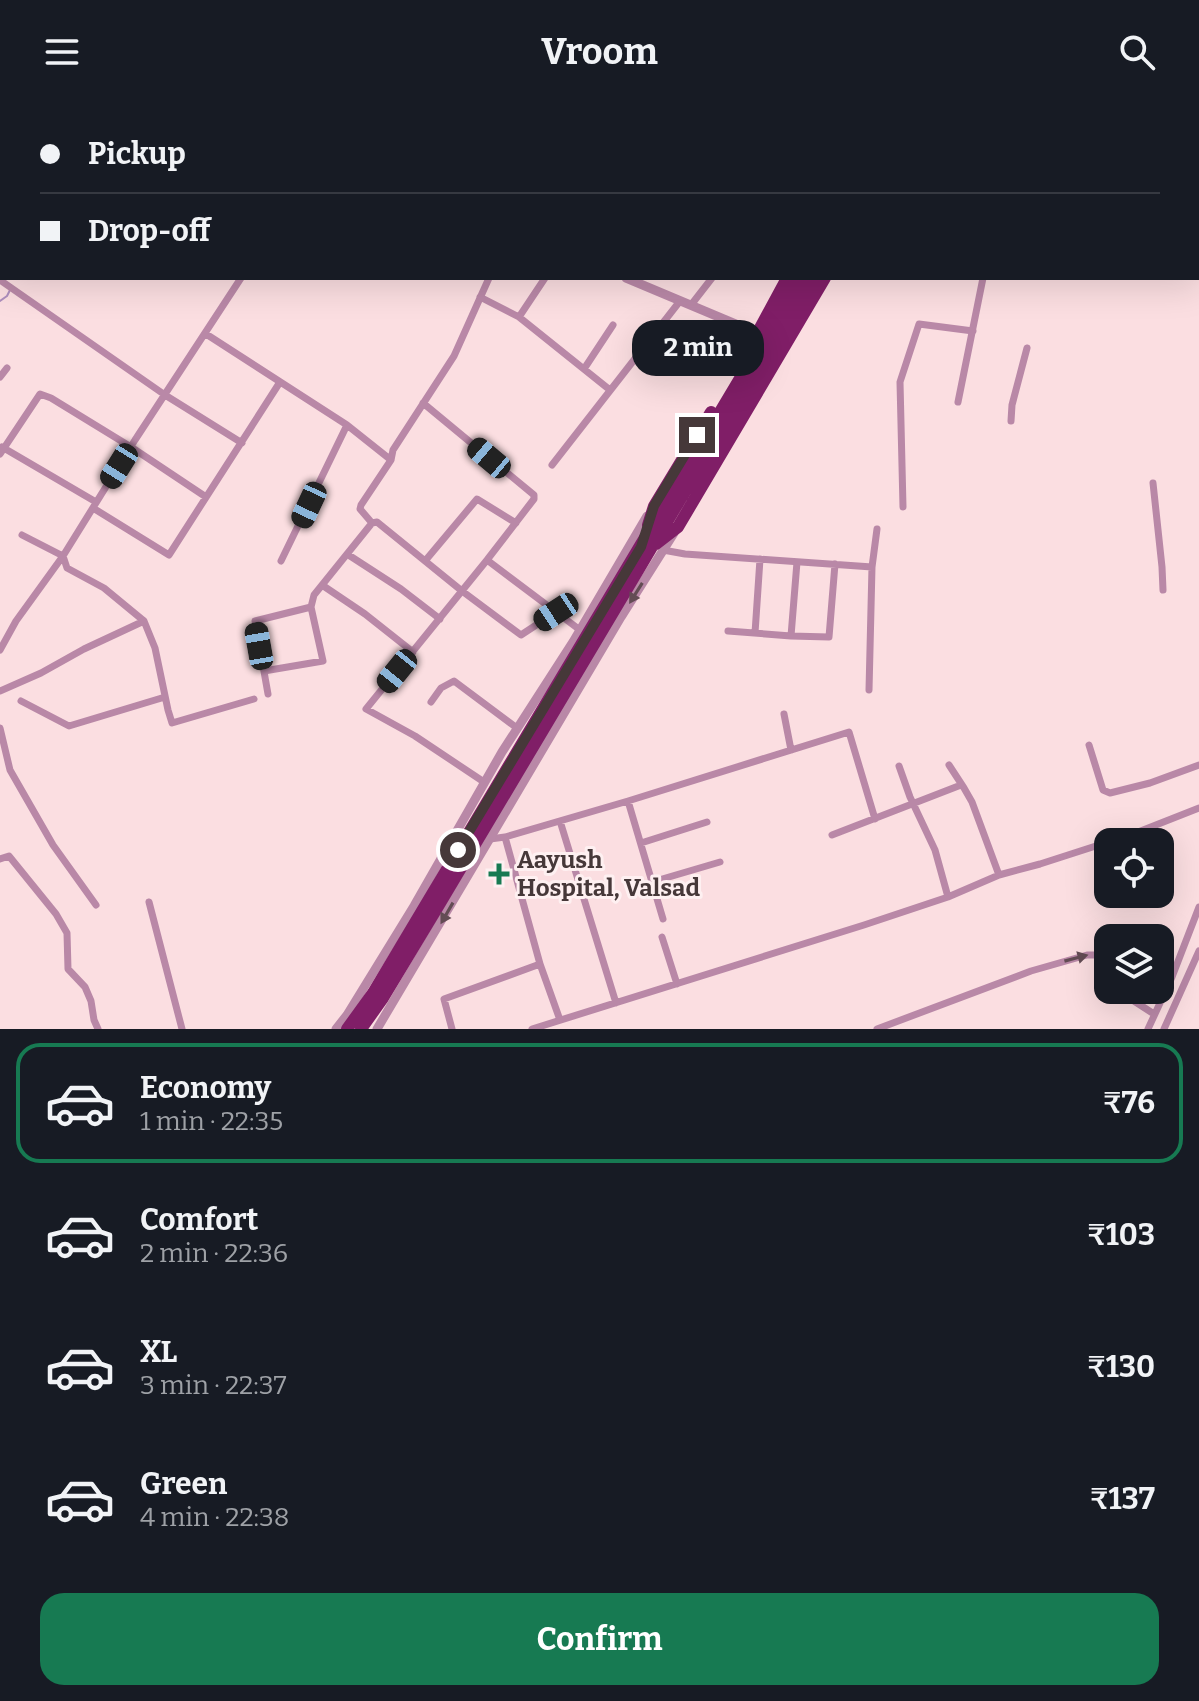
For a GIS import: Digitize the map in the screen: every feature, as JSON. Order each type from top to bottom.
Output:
[{"type":"highway","points":[[645,548],[654,506],[741,364],[786,280]]},
{"type":"highway","points":[[361,1029],[444,897],[799,280]]},
{"type":"highway","points":[[347,1029],[373,993],[529,720],[726,423],[811,280]]},
{"type":"highway","points":[[645,548],[678,527],[824,280]]},
{"type":"street","points":[[1,280],[165,395],[242,443]]},
{"type":"street","points":[[0,650],[240,280]]},
{"type":"street","points":[[372,523],[360,509],[361,505],[454,356],[488,280]]},
{"type":"street","points":[[519,317],[544,280]]},
{"type":"street","points":[[631,280],[757,333]]},
{"type":"street","points":[[691,305],[710,280]]},
{"type":"street","points":[[958,402],[983,280]]},
{"type":"street","points":[[480,297],[519,317],[610,390]]},
{"type":"street","points":[[552,465],[680,301]]},
{"type":"street","points":[[903,507],[900,382],[919,324],[973,331]]},
{"type":"street","points":[[584,369],[613,325]]},
{"type":"street","points":[[206,334],[347,425],[391,460]]},
{"type":"street","points":[[1011,421],[1012,405],[1027,348]]},
{"type":"street","points":[[0,377],[7,368]]},
{"type":"street","points":[[206,497],[131,447],[40,394],[1,449],[169,555],[280,382]]},
{"type":"street","points":[[423,403],[534,495],[534,499],[366,709],[415,736],[484,782]]},
{"type":"street","points":[[281,561],[347,425]]},
{"type":"street","points":[[1153,483],[1163,590]]},
{"type":"street","points":[[425,561],[477,499],[516,523]]},
{"type":"street","points":[[336,1029],[392,942],[517,728],[529,720],[654,506]]},
{"type":"street","points":[[264,671],[323,661],[311,607],[314,595],[372,523],[377,522],[521,635],[556,612]]},
{"type":"street","points":[[377,1029],[621,617],[678,527]]},
{"type":"street","points":[[869,690],[872,567],[877,529]]},
{"type":"street","points":[[22,535],[63,556],[67,568],[104,588],[144,621],[155,648],[172,723],[254,699]]},
{"type":"street","points":[[663,550],[872,567]]},
{"type":"street","points":[[347,554],[440,619]]},
{"type":"street","points":[[755,633],[760,559]]},
{"type":"street","points":[[487,560],[580,630]]},
{"type":"street","points":[[791,636],[797,562]]},
{"type":"street","points":[[728,631],[829,637],[835,564]]},
{"type":"street","points":[[322,585],[413,652]]},
{"type":"street","points":[[268,694],[255,621],[311,607]]},
{"type":"street","points":[[0,691],[144,621]]},
{"type":"street","points":[[431,702],[441,688],[454,681],[517,728]]},
{"type":"street","points":[[21,701],[69,726],[165,697]]},
{"type":"street","points":[[784,714],[791,750]]},
{"type":"street","points":[[0,728],[10,770],[53,845],[96,905]]},
{"type":"street","points":[[490,839],[628,801],[849,732],[875,819]]},
{"type":"street","points":[[1089,745],[1103,790],[1110,793],[1150,783],[1199,765]]},
{"type":"street","points":[[949,765],[972,802],[999,875]]},
{"type":"street","points":[[899,766],[935,850],[948,897]]},
{"type":"street","points":[[832,835],[961,785]]},
{"type":"street","points":[[628,801],[663,919]]},
{"type":"street","points":[[532,1029],[948,897],[999,875],[1133,834],[1199,808]]},
{"type":"street","points":[[560,821],[616,1003]]},
{"type":"street","points":[[641,843],[707,822]]},
{"type":"street","points":[[505,837],[540,964],[560,1020]]},
{"type":"street","points":[[0,859],[9,856],[56,914],[67,933],[68,969],[85,987],[98,1029]]},
{"type":"street","points":[[652,882],[720,862]]},
{"type":"street","points":[[149,902],[182,1029]]},
{"type":"street","points":[[1174,972],[1199,907]]},
{"type":"street","points":[[662,937],[677,984]]},
{"type":"street","points":[[1164,1029],[1198,962],[1199,951]]},
{"type":"street","points":[[877,1029],[971,992],[1094,955]]},
{"type":"street","points":[[452,1029],[444,999],[540,964]]},
{"type":"street","points":[[1139,1004],[1154,1014]]},
{"type":"street","points":[[1148,1029],[1159,1004]]},
{"type":"waterway","points":[[0,301],[10,290]]},
{"type":"place","name":"Aayush Hospital, Valsad","points":[[499,874]]},
{"type":"route","points":[[458,850],[641,547],[654,506],[697,435]]}]
